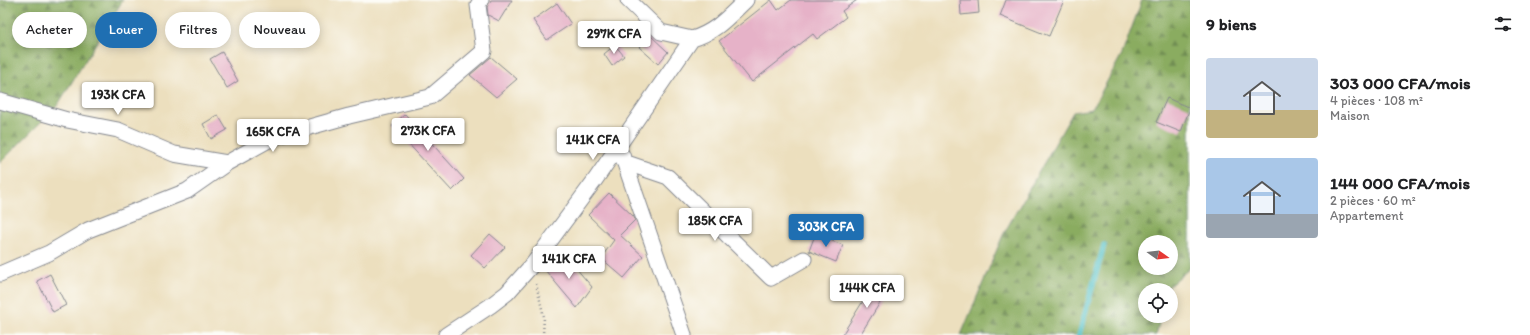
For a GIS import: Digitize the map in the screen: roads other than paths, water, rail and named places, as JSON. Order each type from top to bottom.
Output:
[{"type":"street","points":[[0,274],[49,253],[88,230],[187,191],[227,163],[274,137],[349,116],[430,97],[484,50],[478,5],[482,0]]},
{"type":"street","points":[[628,0],[661,32],[692,39],[704,35],[718,26],[746,0]]},
{"type":"street","points":[[446,335],[490,306],[506,293],[533,264],[596,180],[692,39]]},
{"type":"street","points":[[0,101],[67,120],[118,130],[174,154],[227,163]]},
{"type":"street","points":[[619,147],[684,335]]},
{"type":"street","points":[[624,162],[668,177],[771,278],[804,258]]},
{"type":"waterway","points":[[1079,335],[1104,245]]}]
